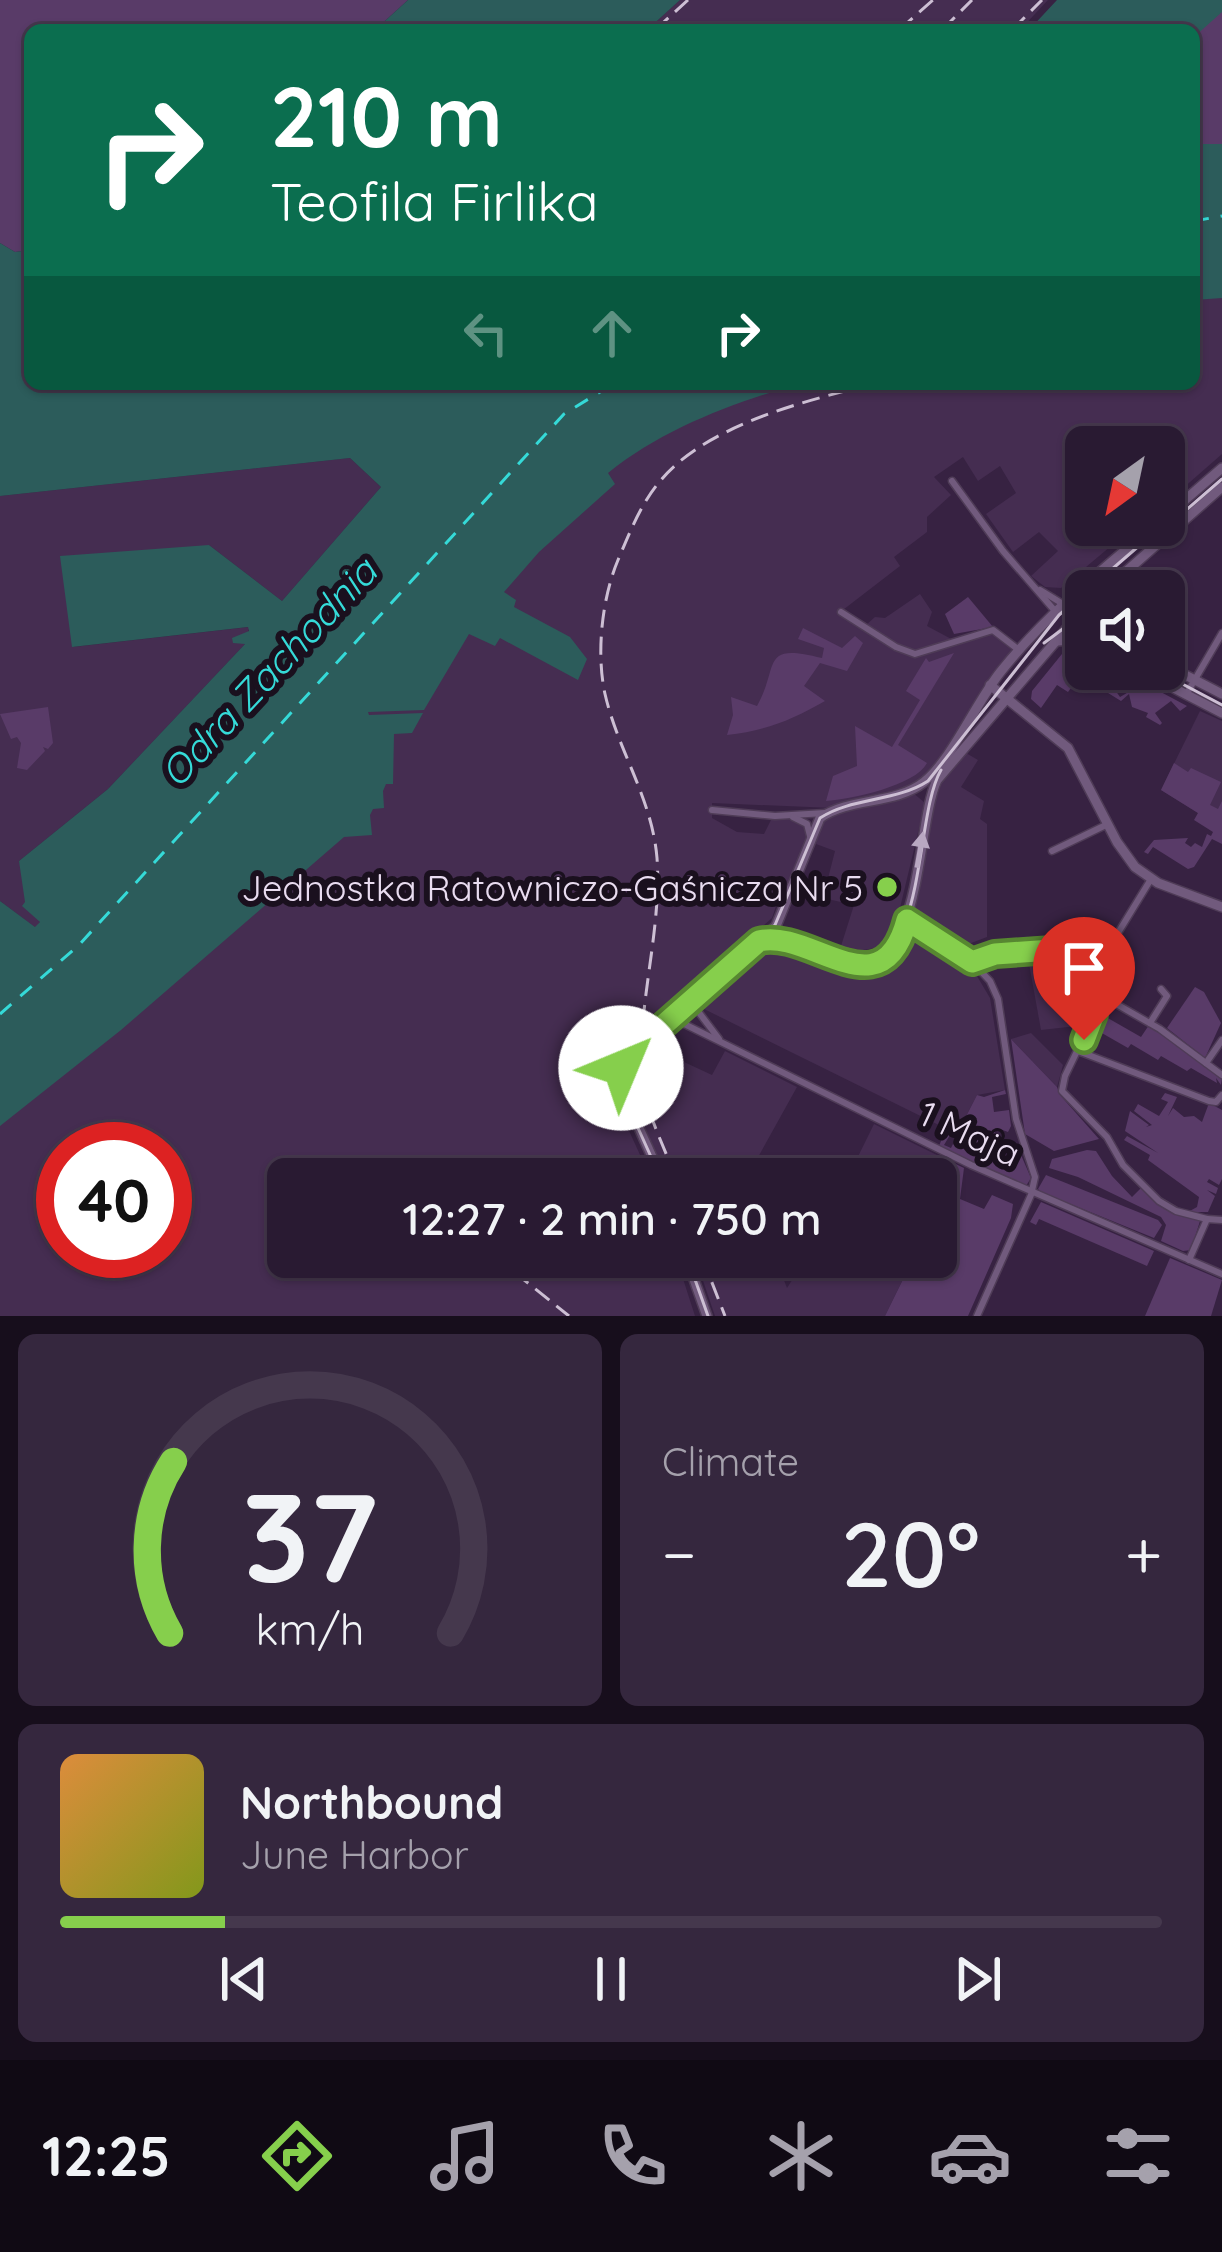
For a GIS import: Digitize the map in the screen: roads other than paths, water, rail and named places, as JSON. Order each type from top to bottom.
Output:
[{"type":"street","points":[[1185,500],[1222,468]]},
{"type":"street","points":[[952,481],[1028,580],[1065,618]]},
{"type":"street","points":[[1129,570],[1222,487]]},
{"type":"street","points":[[712,810],[790,816],[829,812],[923,782],[1019,650],[1059,607],[1130,546]]},
{"type":"street","points":[[1059,607],[1065,608]]},
{"type":"street","points":[[841,612],[908,653],[922,653],[993,630],[1019,650]]},
{"type":"street","points":[[759,941],[774,939],[849,964],[869,964],[896,946],[907,920],[928,806],[942,773],[1065,628]]},
{"type":"street","points":[[1185,697],[1222,633]]},
{"type":"street","points":[[1048,648],[1065,639]]},
{"type":"street","points":[[1185,677],[1222,694]]},
{"type":"street","points":[[990,685],[1068,748],[1126,856],[1151,879],[1222,907]]},
{"type":"street","points":[[1173,690],[1222,713]]},
{"type":"street","points":[[906,791],[924,792],[928,806]]},
{"type":"street","points":[[789,943],[779,931],[782,917],[810,837],[829,812]]},
{"type":"street","points":[[790,816],[807,824],[810,837]]},
{"type":"street","points":[[1052,851],[1108,824]]},
{"type":"street","name":"1 Maja","points":[[1151,879],[1090,979],[1094,1014],[1065,1076],[1065,1098],[1107,1137],[1118,1158],[1147,1190],[1176,1211],[1222,1220]]},
{"type":"street","points":[[653,1158],[620,1086],[624,1062],[782,917]]},
{"type":"street","points":[[907,920],[972,962],[992,984],[1000,1005],[1016,1119],[1035,1177],[977,1316]]},
{"type":"street","points":[[972,962],[995,954],[1109,946]]},
{"type":"street","points":[[1150,1023],[1167,996],[1161,989]]},
{"type":"street","points":[[1096,993],[1150,1023],[1222,1075]]},
{"type":"street","name":"1 Maja","points":[[691,1001],[708,1029],[732,1047]]},
{"type":"street","name":"1 Maja","points":[[672,1018],[1032,1192],[1222,1274]]},
{"type":"street","points":[[1207,1063],[1222,1040]]},
{"type":"street","points":[[1078,1051],[1214,1102],[1222,1095]]},
{"type":"street","points":[[1189,1260],[1207,1219]]},
{"type":"street","points":[[693,1278],[707,1316]]},
{"type":"water","points":[[408,0],[680,0],[654,24],[382,24]]},
{"type":"water","points":[[1057,0],[1222,0],[1222,12],[1200,32],[1200,24],[1035,24]]},
{"type":"water","points":[[1200,144],[1222,144],[1222,298],[1200,300]]},
{"type":"water","name":"Odra Zachodnia","points":[[0,243],[15,252],[24,251],[24,390],[780,390],[699,419],[629,457],[608,473],[615,484],[539,552],[504,592],[516,600],[514,607],[570,637],[587,659],[578,680],[500,638],[495,646],[469,634],[424,710],[368,712],[423,713],[412,733],[394,734],[393,784],[386,784],[383,791],[384,808],[373,809],[370,815],[372,835],[344,837],[121,1030],[0,1126],[0,901],[35,927],[40,922],[22,906],[19,861],[108,789],[245,644],[233,643],[232,638],[249,631],[248,627],[72,647],[60,556],[209,545],[282,601],[381,487],[350,458],[0,496]]},
{"type":"tram line","points":[[1185,511],[1222,479]]},
{"type":"tram line","points":[[652,1158],[620,1088],[623,1060],[775,925],[820,818],[928,781],[1059,615],[1139,546]]},
{"type":"tram line","points":[[1044,643],[1065,628]]},
{"type":"tram line","points":[[1185,685],[1222,705]]},
{"type":"tram line","points":[[760,942],[772,937],[799,938],[865,962],[885,954],[909,911],[941,770]]},
{"type":"tram line","points":[[694,1278],[708,1316]]},
{"type":"railway","points":[[662,24],[688,0]]},
{"type":"railway","points":[[906,24],[933,0]]},
{"type":"railway","points":[[948,24],[972,0]]},
{"type":"railway","points":[[1018,24],[1042,0]]},
{"type":"railway","points":[[668,1158],[644,1089],[641,1049],[657,858],[649,815],[602,678],[608,591],[642,508],[681,461],[704,444],[760,417],[850,390]]},
{"type":"railway","points":[[522,1278],[569,1316]]},
{"type":"railway","points":[[710,1278],[725,1316]]},
{"type":"place","name":"Jednostka Ratowniczo-Gaśnicza Nr 5","points":[[887,887]]}]
